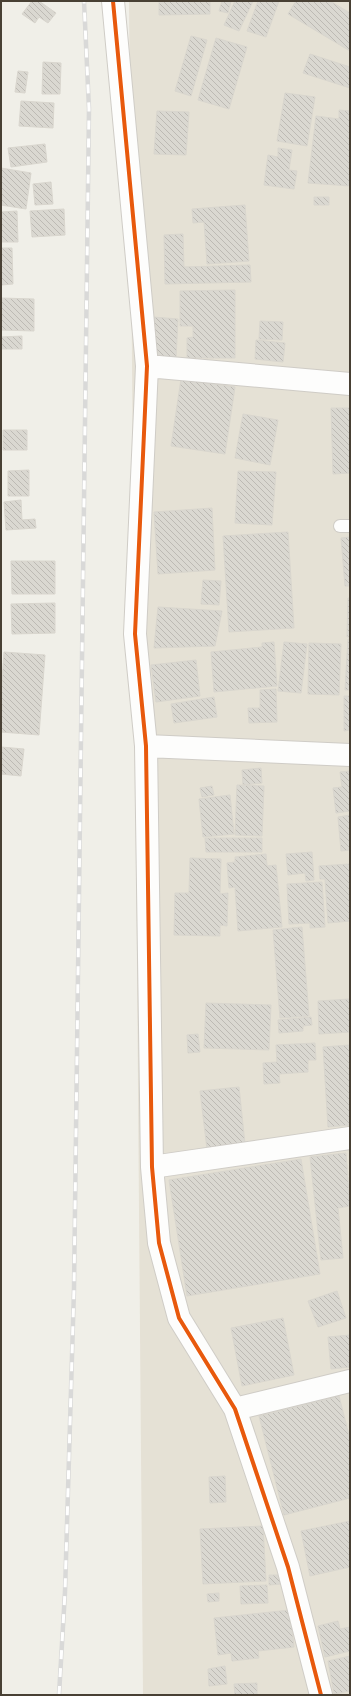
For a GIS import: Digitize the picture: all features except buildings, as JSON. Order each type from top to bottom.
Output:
[{"type":"street","points":[[113,1],[147,366],[135,634],[146,746],[152,1167],[159,1243],[179,1318],[235,1409],[288,1567],[321,1695]]},
{"type":"street","points":[[147,366],[350,384]]},
{"type":"street","points":[[146,746],[350,755]]},
{"type":"street","points":[[152,1167],[350,1138]]},
{"type":"street","points":[[235,1409],[350,1381]]},
{"type":"shaded area","points":[[129,1],[350,1],[350,1695],[143,1695]]},
{"type":"railway","points":[[59,1695],[65,1592],[74,1289],[89,109],[84,1]]},
{"type":"cycle path","points":[[113,1],[147,366],[135,634],[146,746],[152,1167],[159,1243],[179,1318],[235,1409],[288,1567],[321,1695]]}]
